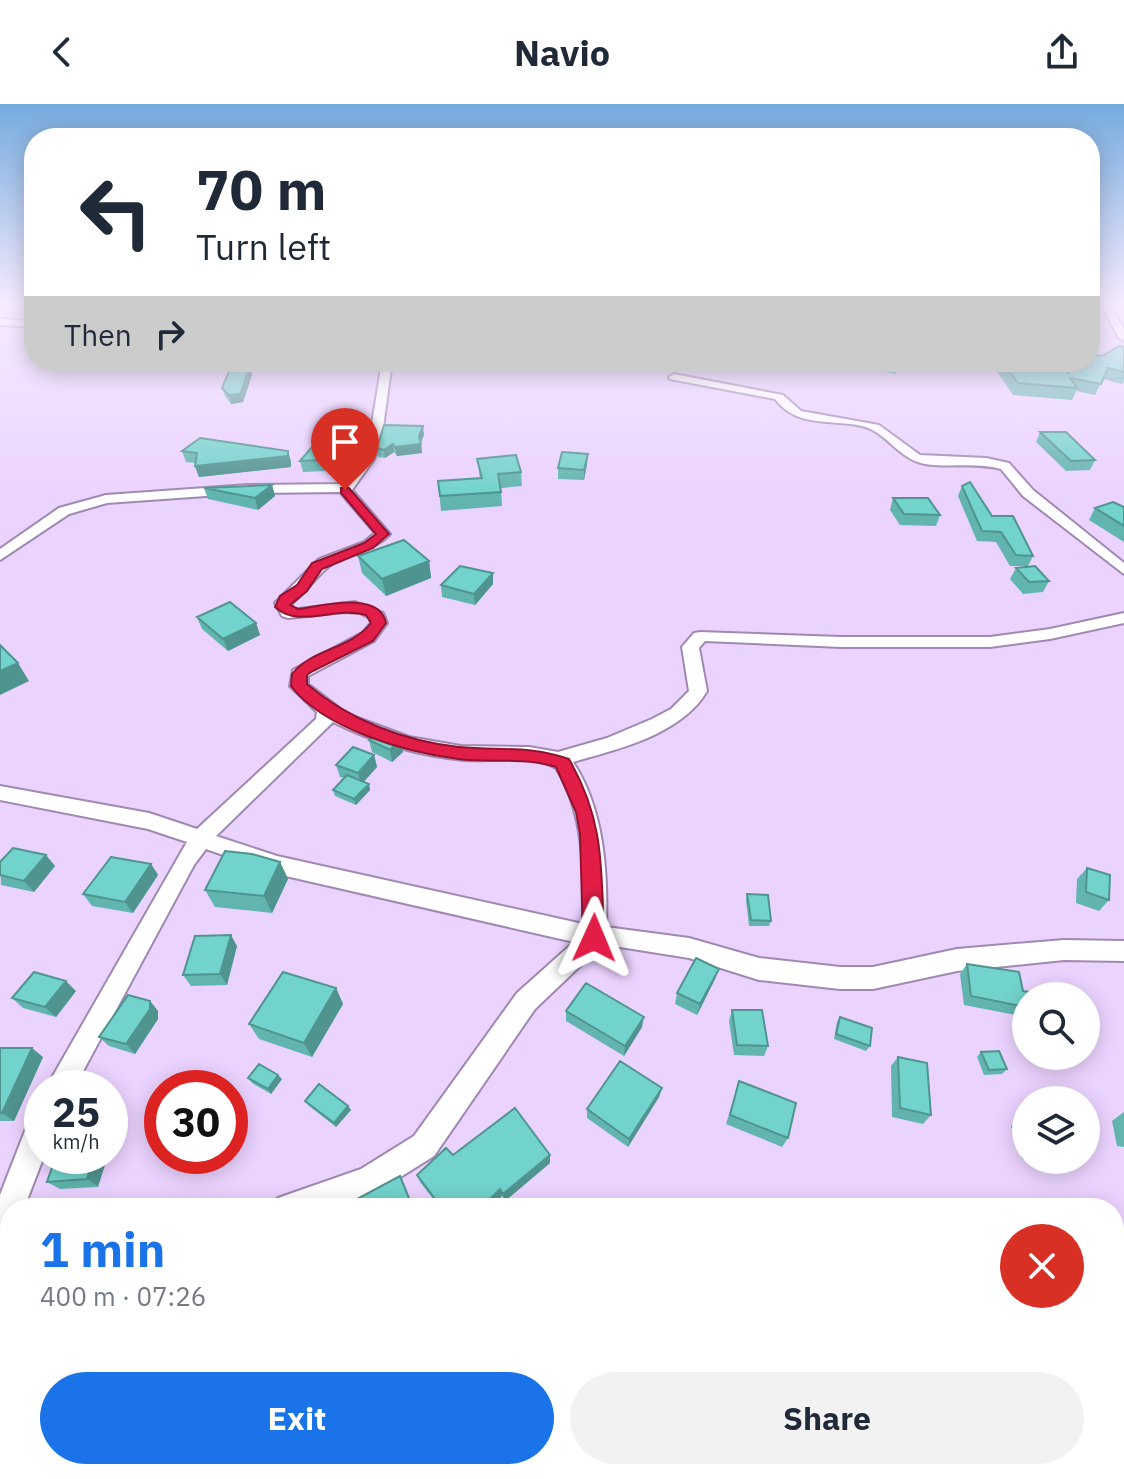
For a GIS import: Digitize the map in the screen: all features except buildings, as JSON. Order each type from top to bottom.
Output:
[{"type":"street","points":[[346,488],[368,459],[375,442],[386,372]]},
{"type":"street","points":[[674,377],[777,396],[792,412],[872,426],[901,451],[921,459],[1005,466],[1028,493],[1124,570]]},
{"type":"street","points":[[0,556],[44,522],[64,511],[106,499],[248,489],[346,488]]},
{"type":"street","points":[[346,488],[354,505],[383,534],[369,545],[324,562],[302,588],[283,603],[288,613],[296,614],[349,606],[377,616],[379,623],[368,637],[299,674],[299,686],[327,710],[355,725],[412,743],[459,753],[538,755],[558,759],[606,745],[688,707],[698,691],[690,647],[700,637],[841,642],[990,642],[1050,634],[1124,618]]},
{"type":"street","points":[[69,1070],[136,945],[200,839],[324,722],[327,710]]},
{"type":"street","points":[[318,1198],[368,1181],[424,1146],[526,1001],[594,938],[589,834],[585,812],[568,769],[558,759]]},
{"type":"street","points":[[0,793],[149,821],[277,865],[566,929],[594,938],[643,939],[689,948],[759,969],[840,978],[873,978],[957,960],[1064,950],[1124,951]]},
{"type":"street","points":[[13,1198],[24,1170]]},
{"type":"route","points":[[345,490],[354,505],[383,534],[369,545],[317,566],[302,588],[285,599],[283,607],[288,613],[296,614],[336,606],[361,608],[377,616],[379,623],[368,637],[306,668],[299,674],[299,686],[327,710],[355,725],[412,743],[459,753],[538,755],[563,763],[585,812],[589,834],[594,938]]}]
